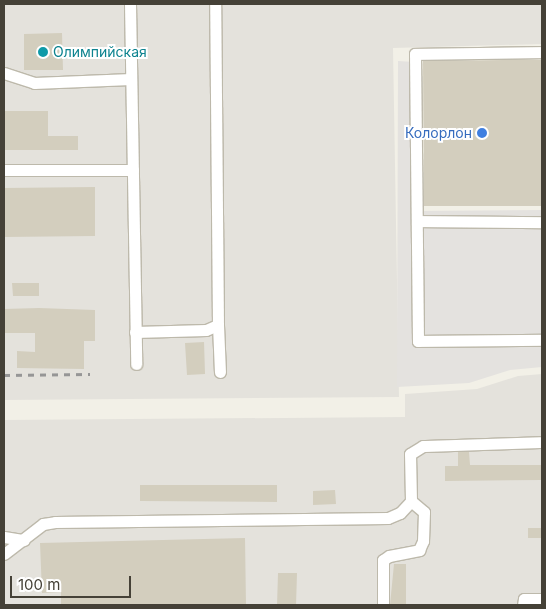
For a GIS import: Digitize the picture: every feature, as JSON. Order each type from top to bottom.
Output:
[{"type":"lane","points":[[130,4],[136,364]]},
{"type":"lane","points":[[214,4],[220,372]]},
{"type":"lane","points":[[542,52],[415,54],[418,341],[542,340]]},
{"type":"lane","points":[[4,73],[34,83],[131,79]]},
{"type":"lane","points":[[4,170],[133,170]]},
{"type":"lane","points":[[417,221],[542,222]]},
{"type":"lane","points":[[135,332],[206,330],[218,325]]},
{"type":"lane","points":[[4,554],[43,524],[55,522],[388,518],[400,513],[411,501],[410,454],[423,446],[542,442]]},
{"type":"lane","points":[[383,605],[383,560],[389,556],[422,548],[424,512],[411,501]]},
{"type":"lane","points":[[4,537],[24,540]]},
{"type":"lane","points":[[523,605],[524,599],[542,598]]},
{"type":"shaded area","points":[[4,4],[542,4],[542,44],[393,48],[399,397],[4,400]]},
{"type":"shaded area","points":[[398,61],[414,62],[416,211],[542,210],[542,367],[510,370],[469,383],[397,387]]},
{"type":"shaded area","points":[[542,374],[542,605],[4,605],[4,420],[405,417],[405,394],[477,389],[518,376]]},
{"type":"building","name":"Олимпийская","points":[[62,33],[63,70],[24,70],[24,34]]},
{"type":"building","name":"Колорлон","points":[[542,60],[542,206],[424,206],[423,61]]},
{"type":"building","points":[[4,111],[48,111],[48,136],[78,136],[78,150],[4,150]]},
{"type":"building","points":[[95,187],[95,236],[4,237],[4,188]]},
{"type":"building","points":[[12,283],[39,283],[39,296],[13,296]]},
{"type":"building","points":[[4,309],[95,310],[95,341],[84,341],[84,369],[17,368],[17,351],[35,352],[35,333],[4,333]]},
{"type":"building","points":[[204,342],[205,374],[187,375],[185,343]]},
{"type":"building","points":[[458,452],[469,452],[470,465],[542,465],[542,480],[445,481],[445,466],[458,466]]},
{"type":"building","points":[[140,485],[277,485],[277,502],[140,501]]},
{"type":"building","points":[[335,490],[336,504],[313,505],[313,491]]},
{"type":"building","points":[[528,528],[542,528],[542,538],[528,538]]},
{"type":"building","points":[[245,538],[246,605],[61,605],[61,592],[42,593],[40,543]]},
{"type":"building","points":[[394,564],[406,564],[406,605],[390,605]]},
{"type":"building","points":[[278,573],[297,573],[296,605],[277,605]]},
{"type":"railway","points":[[4,375],[90,374]]},
{"type":"place","name":"Олимпийская","points":[[43,52]]},
{"type":"place","name":"Колорлон","points":[[482,133]]}]
